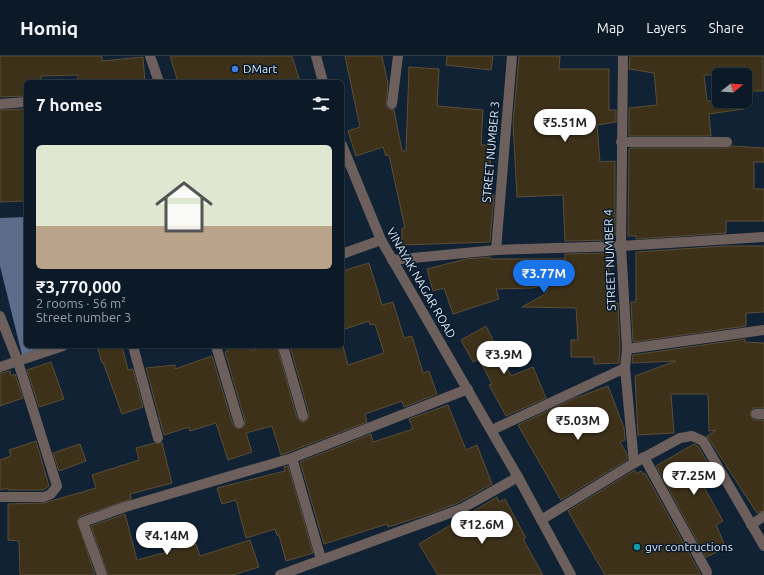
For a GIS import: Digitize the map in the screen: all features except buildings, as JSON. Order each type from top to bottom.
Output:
[{"type":"street","points":[[150,56],[158,80]]},
{"type":"street","points":[[316,56],[322,80]]},
{"type":"street","points":[[392,104],[398,56]]},
{"type":"street","name":"STREET NUMBER 3","points":[[496,250],[512,56]]},
{"type":"street","name":"STREET NUMBER 4","points":[[623,56],[621,246],[627,349],[625,368],[634,463]]},
{"type":"street","points":[[0,104],[24,102]]},
{"type":"street","points":[[621,142],[727,142]]},
{"type":"street","name":"VINAYAK NAGAR ROAD","points":[[344,150],[381,240],[492,430],[571,575]]},
{"type":"street","points":[[392,260],[496,250],[621,246],[764,237]]},
{"type":"street","points":[[344,253],[381,240]]},
{"type":"street","points":[[0,316],[18,362],[57,486],[51,494],[44,496],[0,497]]},
{"type":"street","points":[[627,349],[764,330]]},
{"type":"street","points":[[0,367],[57,348]]},
{"type":"street","points":[[134,348],[158,438]]},
{"type":"street","points":[[217,348],[239,423]]},
{"type":"street","points":[[284,348],[303,416]]},
{"type":"street","points":[[492,430],[625,368]]},
{"type":"street","points":[[102,575],[83,522],[125,507],[292,458],[468,390]]},
{"type":"street","points":[[541,520],[634,463],[680,438],[692,436],[703,441],[764,546]]},
{"type":"street","points":[[292,458],[322,559]]},
{"type":"street","points":[[644,458],[706,572]]},
{"type":"street","points":[[280,575],[461,509],[518,477]]},
{"type":"street","points":[[751,525],[764,516]]},
{"type":"water","points":[[24,217],[24,348],[41,348],[22,355],[0,266],[0,218]]},
{"type":"place","name":"DMart","points":[[235,69]]},
{"type":"place","name":"gvr contructions","points":[[637,547]]}]
